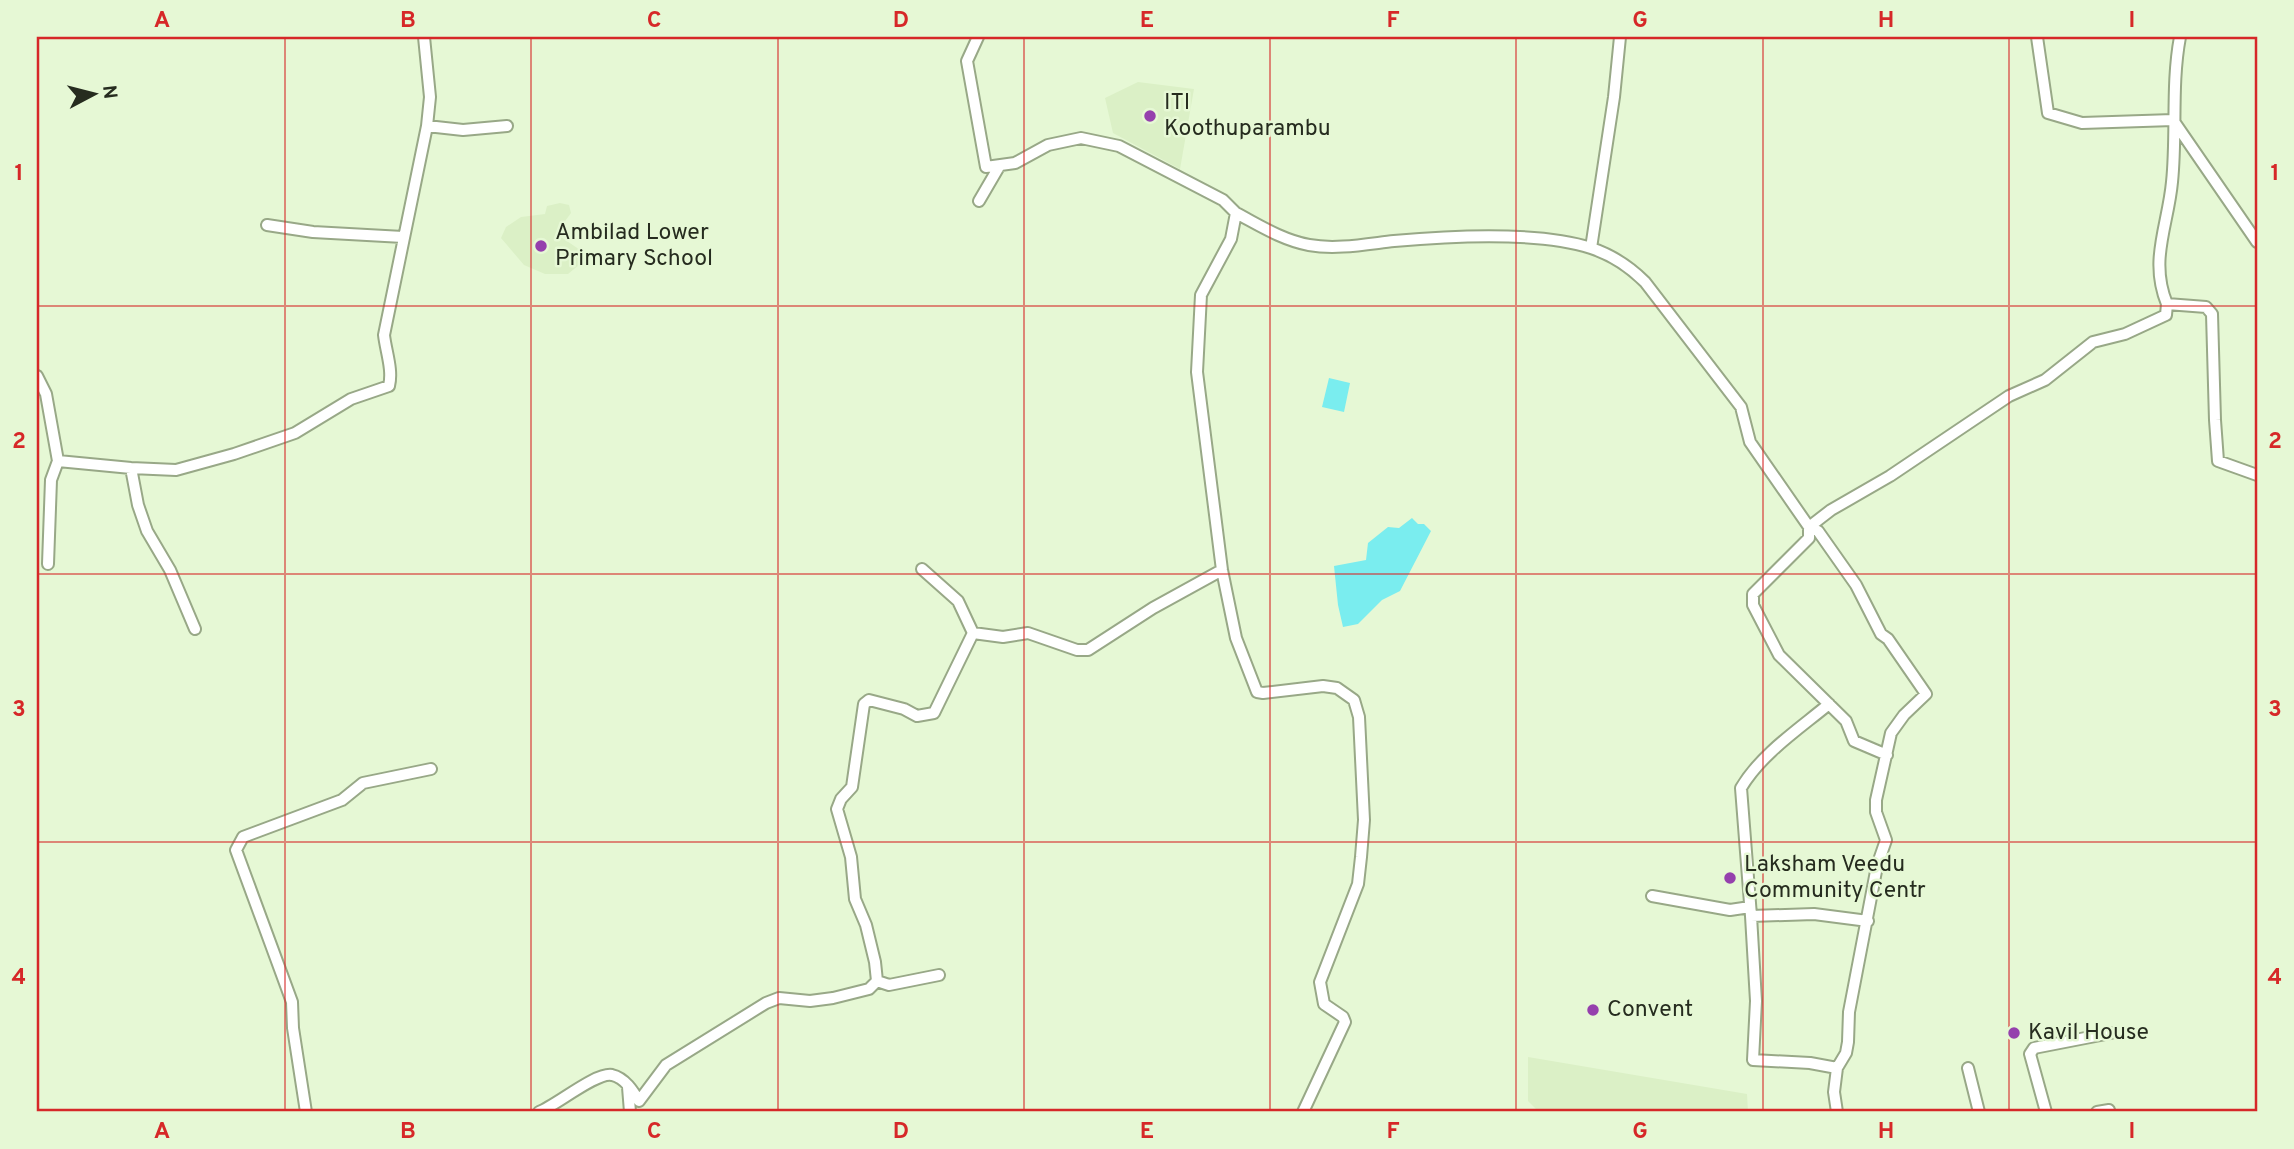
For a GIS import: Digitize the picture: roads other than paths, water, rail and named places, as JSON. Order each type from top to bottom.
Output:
[{"type":"street","points":[[58,461],[176,470],[295,433],[351,399],[389,386],[392,374],[386,358],[384,335],[427,126],[430,97],[424,37]]},
{"type":"street","points":[[978,37],[967,61],[986,167],[1015,163],[1048,145],[1081,138],[1119,146],[1223,200],[1236,213],[1281,237],[1310,245],[1494,237],[1552,240],[1591,248],[1630,268],[1645,282],[1741,407],[1750,442],[1809,527],[1818,531],[1856,585],[1881,634],[1888,639],[1926,694],[1904,715],[1891,733],[1875,800],[1876,812],[1886,840],[1877,866],[1849,1012],[1849,1042],[1837,1068],[1835,1092],[1838,1112]]},
{"type":"street","points":[[1591,248],[1614,97],[1620,37]]},
{"type":"street","points":[[2037,37],[2048,113],[2082,123],[2173,120]]},
{"type":"street","points":[[1809,527],[1831,509],[1890,476],[2009,396],[2045,380],[2093,342],[2125,334],[2166,315],[2167,304],[2161,288],[2158,257],[2172,183],[2176,54],[2180,37]]},
{"type":"street","points":[[2173,120],[2257,242]]},
{"type":"street","points":[[427,126],[463,130],[507,126]]},
{"type":"street","points":[[979,201],[1000,165]]},
{"type":"street","points":[[1236,213],[1231,239],[1201,295],[1197,372],[1222,570],[1236,638],[1257,692],[1323,686],[1337,688],[1353,700],[1359,717],[1364,820],[1358,884],[1320,982],[1324,1004],[1343,1017],[1345,1022],[1303,1112]]},
{"type":"street","points":[[267,225],[313,232],[403,237]]},
{"type":"street","points":[[2167,304],[2206,307],[2212,314],[2218,461],[2257,475]]},
{"type":"street","points":[[37,376],[46,394],[58,461],[51,480],[48,564]]},
{"type":"street","points":[[131,468],[138,505],[147,531],[170,570],[195,629]]},
{"type":"street","points":[[1809,527],[1809,538],[1753,594],[1754,606],[1779,655],[1846,721],[1854,741],[1887,755]]},
{"type":"street","points":[[922,569],[958,601],[973,633]]},
{"type":"street","points":[[973,633],[1003,637],[1028,634],[1077,650],[1088,650],[1153,608],[1222,570]]},
{"type":"street","points":[[877,981],[866,925],[855,899],[851,857],[837,809],[841,799],[852,787],[864,704],[869,700],[904,709],[917,716],[934,713],[973,633]]},
{"type":"street","points":[[1829,704],[1760,763],[1741,788],[1756,1001],[1753,1060],[1810,1063],[1837,1068]]},
{"type":"street","points":[[306,1112],[293,1028],[292,1002],[236,850],[243,836],[342,800],[363,783],[432,769]]},
{"type":"street","points":[[1652,896],[1730,910],[1815,914],[1868,921]]},
{"type":"street","points":[[877,981],[889,985],[939,975]]},
{"type":"street","points":[[631,1112],[666,1065],[766,1003],[779,998],[810,1002],[833,998],[869,989],[877,981]]},
{"type":"street","points":[[2046,1112],[2030,1054],[2034,1048],[2111,1033]]},
{"type":"street","points":[[1968,1068],[1979,1112]]},
{"type":"street","points":[[539,1112],[552,1107],[601,1076],[612,1075],[628,1084],[639,1101]]},
{"type":"street","points":[[628,1084],[631,1112]]},
{"type":"water","points":[[1329,378],[1350,383],[1344,412],[1322,407]]},
{"type":"water","points":[[1412,518],[1431,531],[1400,591],[1382,600],[1358,624],[1343,627],[1334,566],[1366,560],[1368,543],[1388,527],[1399,528]]},
{"type":"place","name":"ITI Koothuparambu","points":[[1150,116]]},
{"type":"place","name":"Ambilad Lower Primary School","points":[[541,246]]},
{"type":"place","name":"Laksham Veedu Community Centr","points":[[1730,878]]},
{"type":"place","name":"Convent","points":[[1593,1010]]},
{"type":"place","name":"Kavil House","points":[[2014,1033]]}]
